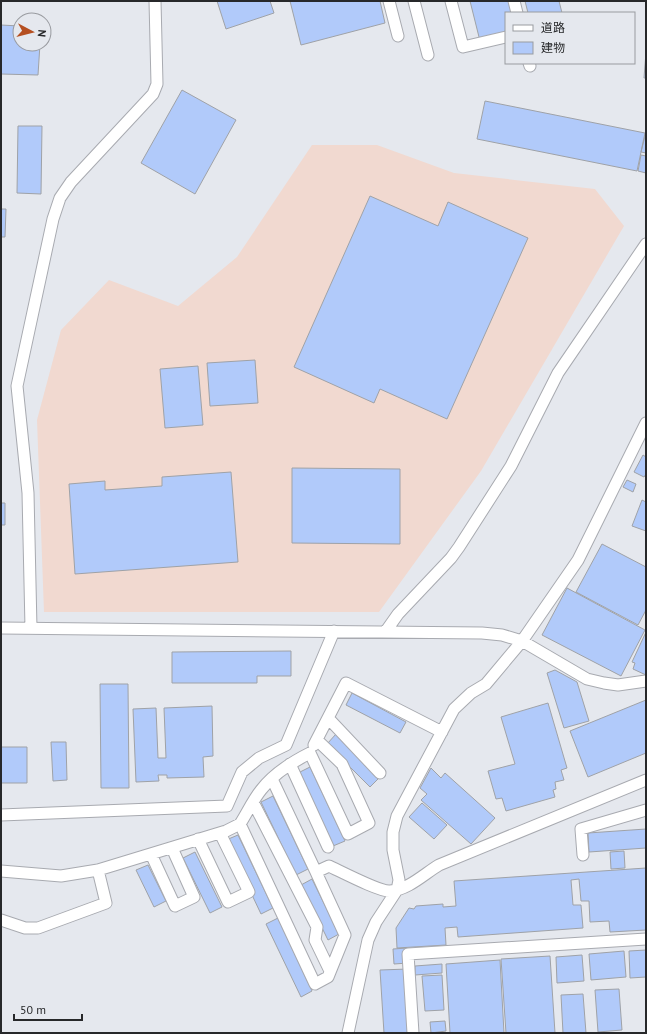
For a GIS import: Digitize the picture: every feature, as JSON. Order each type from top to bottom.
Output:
[{"type":"street","points":[[31,628],[28,493],[17,386],[53,219],[60,198],[71,182],[154,94],[157,84],[155,1]]},
{"type":"street","points":[[389,1],[398,36]]},
{"type":"street","points":[[414,1],[428,55]]},
{"type":"street","points":[[451,1],[463,47],[505,36]]},
{"type":"street","points":[[514,1],[516,12]]},
{"type":"street","points":[[386,632],[398,614],[451,558],[459,547],[511,466],[558,373],[646,244]]},
{"type":"street","points":[[348,1033],[368,940],[376,922],[397,890],[399,880],[394,850],[393,832],[397,816],[454,709],[471,693],[486,684],[522,641],[578,560],[646,423]]},
{"type":"street","points":[[1,628],[482,633],[502,635],[522,641],[587,679],[618,685],[646,681]]},
{"type":"street","points":[[1,815],[227,806],[242,772],[259,758],[286,745],[334,631]]},
{"type":"street","points":[[1,871],[61,876],[98,870],[220,833],[240,824],[261,789],[290,764],[310,753],[346,683],[442,732]]},
{"type":"street","points":[[328,718],[380,773]]},
{"type":"street","points":[[310,753],[348,834],[369,823],[342,764],[317,740]]},
{"type":"street","points":[[290,764],[328,847]]},
{"type":"street","points":[[240,824],[315,984],[328,977],[345,935],[272,779]]},
{"type":"street","points":[[316,872],[329,866],[377,888],[388,891],[397,890],[439,865],[646,780]]},
{"type":"street","points":[[254,802],[317,927],[315,940],[330,971]]},
{"type":"street","points":[[583,855],[582,830],[646,810]]},
{"type":"street","points":[[198,839],[228,902],[249,892],[220,833]]},
{"type":"street","points":[[151,854],[175,906],[194,897],[172,848]]},
{"type":"street","points":[[1,920],[25,928],[38,928],[106,903],[98,870]]},
{"type":"street","points":[[413,1033],[408,954],[646,939]]},
{"type":"shaded area","points":[[312,145],[377,145],[454,173],[595,189],[624,226],[481,471],[379,612],[44,612],[37,420],[61,330],[109,280],[178,306],[237,257]]},
{"type":"building","points":[[217,1],[270,1],[274,13],[226,29]]},
{"type":"building","points":[[290,1],[380,1],[385,23],[301,45]]},
{"type":"building","points":[[470,1],[509,1],[512,12],[505,12],[505,34],[480,41]]},
{"type":"building","points":[[525,1],[559,1],[562,12],[528,12]]},
{"type":"building","points":[[1,25],[12,26],[12,52],[39,52],[38,75],[1,74]]},
{"type":"building","points":[[646,52],[646,78],[644,78]]},
{"type":"building","points":[[182,90],[236,120],[195,194],[141,163]]},
{"type":"building","points":[[485,101],[645,133],[637,171],[477,139]]},
{"type":"building","points":[[18,126],[42,126],[41,194],[17,193]]},
{"type":"building","points":[[646,136],[646,153],[641,152]]},
{"type":"building","points":[[641,155],[646,156],[646,173],[638,171]]},
{"type":"building","points":[[370,196],[438,226],[448,202],[528,238],[447,419],[380,389],[374,403],[294,367]]},
{"type":"building","points":[[1,209],[6,209],[5,237],[1,237]]},
{"type":"building","points":[[255,360],[258,403],[210,406],[207,363]]},
{"type":"building","points":[[198,366],[203,425],[165,428],[160,369]]},
{"type":"building","points":[[643,455],[646,457],[646,474],[644,477],[634,472]]},
{"type":"building","points":[[292,468],[400,469],[400,544],[292,543]]},
{"type":"building","points":[[231,472],[238,562],[75,574],[69,484],[105,481],[105,490],[162,486],[162,477]]},
{"type":"building","points":[[627,480],[636,484],[633,492],[623,487]]},
{"type":"building","points":[[642,500],[646,502],[646,531],[632,526]]},
{"type":"building","points":[[1,503],[5,503],[5,525],[1,525]]},
{"type":"building","points":[[602,544],[646,567],[646,610],[638,625],[576,592]]},
{"type":"building","points":[[567,588],[645,630],[621,676],[542,635]]},
{"type":"building","points":[[646,632],[646,675],[633,669],[635,663],[632,662]]},
{"type":"building","points":[[291,651],[291,676],[257,676],[257,683],[172,683],[172,652]]},
{"type":"building","points":[[555,670],[577,682],[589,721],[564,728],[547,673]]},
{"type":"building","points":[[100,684],[128,684],[129,788],[101,788]]},
{"type":"building","points":[[352,693],[406,722],[400,733],[346,705]]},
{"type":"building","points":[[646,700],[646,753],[588,777],[570,731]]},
{"type":"building","points":[[548,703],[567,768],[561,770],[564,780],[555,782],[556,789],[553,790],[555,797],[506,811],[502,798],[496,799],[488,771],[515,764],[501,717]]},
{"type":"building","points":[[212,706],[213,756],[203,757],[204,777],[167,778],[167,775],[158,775],[159,781],[136,782],[133,709],[156,708],[158,758],[166,758],[164,708]]},
{"type":"building","points":[[336,734],[379,778],[370,787],[327,744]]},
{"type":"building","points":[[51,742],[66,742],[67,780],[53,781]]},
{"type":"building","points":[[1,747],[27,747],[27,783],[1,783]]},
{"type":"building","points":[[310,767],[345,841],[333,846],[298,773]]},
{"type":"building","points":[[431,768],[441,778],[445,773],[495,818],[471,844],[421,800],[427,794],[420,788]]},
{"type":"building","points":[[273,796],[308,869],[296,875],[261,802]]},
{"type":"building","points":[[422,803],[447,825],[434,839],[409,817]]},
{"type":"building","points":[[646,829],[646,848],[589,852],[588,833]]},
{"type":"building","points":[[238,835],[273,908],[261,914],[226,840]]},
{"type":"building","points":[[624,851],[625,868],[611,869],[610,852]]},
{"type":"building","points":[[195,852],[222,907],[210,913],[183,858]]},
{"type":"building","points":[[148,865],[166,901],[154,907],[136,870]]},
{"type":"building","points":[[646,868],[646,930],[610,932],[609,921],[590,922],[589,901],[581,901],[579,879],[571,880],[573,905],[581,905],[583,928],[458,937],[457,927],[445,928],[446,945],[397,948],[396,928],[409,908],[414,909],[416,906],[443,904],[443,907],[456,906],[454,881]]},
{"type":"building","points":[[312,879],[339,934],[328,940],[301,885]]},
{"type":"building","points":[[278,918],[312,991],[301,997],[266,924]]},
{"type":"building","points":[[407,948],[408,963],[394,964],[393,949]]},
{"type":"building","points":[[646,950],[646,977],[630,978],[629,951]]},
{"type":"building","points":[[624,951],[626,977],[591,980],[589,954]]},
{"type":"building","points":[[582,955],[584,981],[557,983],[556,957]]},
{"type":"building","points":[[550,956],[555,1033],[506,1033],[501,959]]},
{"type":"building","points":[[500,960],[504,1033],[450,1033],[446,964]]},
{"type":"building","points":[[442,964],[442,973],[415,975],[415,966]]},
{"type":"building","points":[[408,969],[412,1033],[384,1033],[380,970]]},
{"type":"building","points":[[442,975],[444,1010],[425,1011],[422,976]]},
{"type":"building","points":[[619,989],[622,1030],[598,1032],[595,990]]},
{"type":"building","points":[[583,994],[586,1033],[563,1033],[561,995]]},
{"type":"building","points":[[445,1021],[446,1031],[431,1033],[430,1022]]}]
